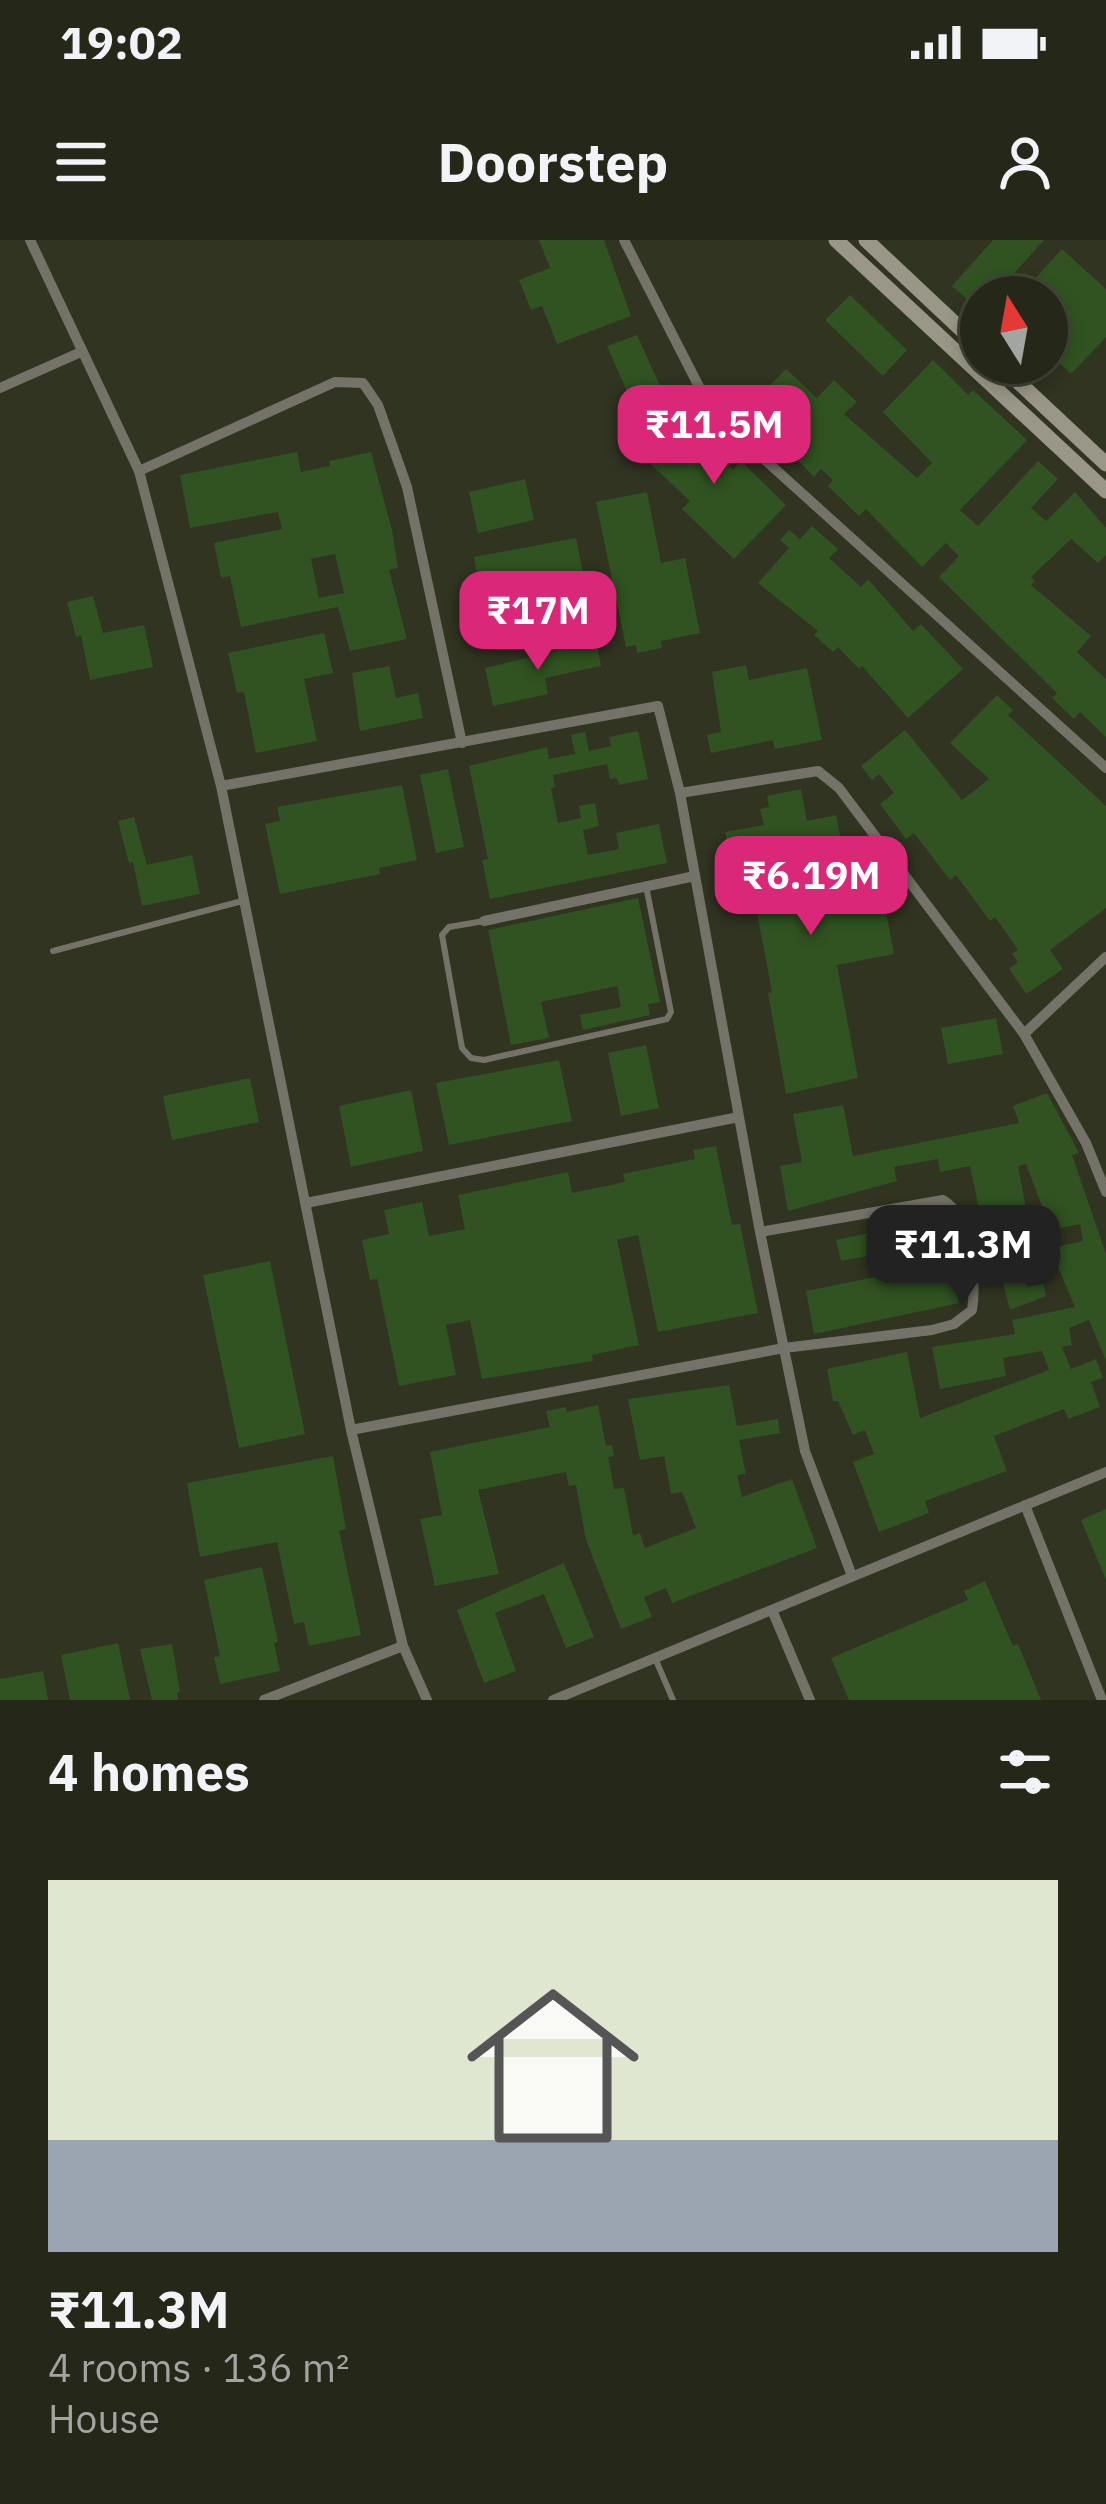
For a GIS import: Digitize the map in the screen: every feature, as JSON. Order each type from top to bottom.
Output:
[{"type":"street","points":[[30,240],[139,471],[221,786],[351,1430],[403,1646],[427,1700]]},
{"type":"street","points":[[624,240],[712,412],[1106,768]]},
{"type":"street","points":[[836,240],[1106,491]]},
{"type":"street","points":[[866,240],[960,328]]},
{"type":"street","points":[[0,388],[81,352]]},
{"type":"street","points":[[139,471],[335,382],[363,382],[378,405],[406,487],[462,743]]},
{"type":"street","points":[[1020,384],[1106,464]]},
{"type":"street","points":[[221,786],[658,706],[680,794],[805,1450],[852,1576]]},
{"type":"street","points":[[680,794],[818,771],[838,788],[1024,1034],[1086,1143],[1106,1192]]},
{"type":"street","points":[[484,921],[695,876]]},
{"type":"street","points":[[1024,1034],[1106,956]]},
{"type":"street","points":[[306,1203],[739,1117]]},
{"type":"street","points":[[351,1430],[784,1348],[932,1330],[967,1317],[974,1300],[960,1217],[944,1199],[760,1232]]},
{"type":"street","points":[[553,1700],[1106,1472]]},
{"type":"street","points":[[1024,1505],[1102,1700]]},
{"type":"street","points":[[772,1610],[810,1700]]},
{"type":"street","points":[[263,1700],[403,1646]]},
{"type":"lane","points":[[484,921],[449,927],[442,935],[462,1048],[471,1058],[484,1060],[668,1018],[671,1012],[646,886]]},
{"type":"lane","points":[[52,951],[246,900]]},
{"type":"lane","points":[[655,1658],[674,1700]]},
{"type":"building","points":[[539,240],[604,240],[631,316],[557,344],[542,306],[531,310],[519,280],[550,268]]},
{"type":"building","points":[[993,240],[1044,240],[1012,276],[961,276]]},
{"type":"building","points":[[1062,249],[1106,289],[1106,337],[1071,374],[1068,276],[1037,276]]},
{"type":"building","points":[[850,295],[907,350],[883,376],[825,320]]},
{"type":"building","points":[[637,335],[667,401],[637,414],[607,346]]},
{"type":"building","points":[[933,360],[968,395],[973,390],[1027,440],[960,510],[978,526],[1038,461],[1058,479],[1031,508],[1046,521],[1075,492],[1106,528],[1106,555],[1098,563],[1071,539],[1031,577],[1035,581],[1031,585],[1091,636],[1077,652],[1106,679],[1106,737],[1080,712],[1074,719],[1052,698],[1057,693],[939,577],[959,556],[946,543],[922,567],[866,509],[859,516],[828,486],[833,480],[821,469],[814,477],[747,408],[786,369],[817,398],[834,380],[857,402],[844,414],[917,478],[932,463],[883,412]]},
{"type":"building","points":[[685,413],[704,431],[699,436],[733,470],[741,461],[786,505],[734,559],[682,509],[690,501],[642,456]]},
{"type":"building","points":[[297,452],[301,472],[371,452],[392,530],[398,568],[389,570],[407,639],[350,651],[338,607],[241,627],[230,576],[221,578],[214,543],[282,529],[278,512],[190,528],[180,475]],"holes":[[[335,554],[344,593],[319,598],[311,559]]]},
{"type":"building","points":[[525,479],[534,520],[478,533],[469,492]]},
{"type":"building","points":[[647,492],[661,563],[685,558],[700,633],[661,641],[662,648],[637,653],[636,645],[626,647],[596,502]]},
{"type":"building","points":[[812,526],[838,549],[829,558],[861,587],[868,579],[913,631],[921,624],[963,669],[908,718],[862,666],[859,669],[838,647],[833,652],[814,635],[818,631],[758,583],[789,548],[780,540],[789,530],[800,539]]},
{"type":"building","points":[[576,538],[585,583],[482,603],[474,557]]},
{"type":"building","points":[[93,596],[103,633],[144,625],[153,667],[90,680],[81,635],[76,637],[67,602]]},
{"type":"building","points":[[520,616],[524,636],[489,644],[485,624]]},
{"type":"building","points":[[324,633],[333,673],[304,679],[317,741],[256,753],[244,692],[237,693],[228,653]]},
{"type":"building","points":[[596,641],[601,666],[545,678],[548,694],[493,706],[485,668]]},
{"type":"building","points":[[746,665],[749,680],[807,668],[822,740],[775,749],[773,740],[711,753],[707,735],[721,732],[712,672]]},
{"type":"building","points":[[389,666],[396,698],[418,693],[423,718],[360,731],[352,673]]},
{"type":"building","points":[[997,695],[1013,710],[1008,715],[1106,806],[1106,908],[1050,950],[1063,969],[1026,994],[1009,969],[1018,962],[1012,954],[1018,950],[995,917],[990,921],[956,875],[950,880],[914,833],[906,839],[880,804],[894,793],[879,774],[872,780],[861,766],[905,730],[962,800],[989,779],[950,743]]},
{"type":"building","points":[[638,731],[648,779],[619,785],[617,778],[610,779],[607,764],[553,775],[558,823],[581,818],[579,806],[595,803],[599,826],[583,830],[588,855],[619,849],[616,833],[659,824],[667,863],[490,899],[482,860],[488,859],[469,766],[547,747],[549,759],[575,754],[571,735],[585,732],[589,751],[611,746],[609,737]]},
{"type":"building","points":[[448,769],[464,847],[436,853],[420,775]]},
{"type":"building","points":[[402,785],[417,860],[379,868],[380,874],[280,894],[265,824],[280,821],[277,807]]},
{"type":"building","points":[[801,789],[807,821],[836,815],[842,845],[759,860],[763,880],[876,859],[894,954],[837,965],[858,1078],[786,1094],[748,865],[733,868],[725,832],[764,825],[760,809],[769,807],[767,796]]},
{"type":"building","points":[[134,817],[147,865],[192,855],[200,894],[142,906],[118,821]]},
{"type":"building","points":[[638,898],[660,1002],[648,1004],[650,1015],[583,1030],[580,1015],[621,1007],[617,986],[541,1002],[549,1038],[511,1045],[488,930]]},
{"type":"building","points":[[996,1018],[1003,1054],[948,1064],[941,1028]]},
{"type":"building","points":[[646,1045],[659,1108],[621,1116],[608,1053]]},
{"type":"building","points":[[559,1060],[572,1121],[449,1145],[436,1083]]},
{"type":"building","points":[[250,1078],[259,1122],[172,1140],[163,1096]]},
{"type":"building","points":[[411,1090],[423,1151],[351,1167],[339,1106]]},
{"type":"building","points":[[1047,1093],[1079,1153],[1072,1155],[1106,1254],[1106,1361],[1089,1320],[1069,1328],[1072,1345],[1062,1347],[1071,1369],[1096,1359],[1103,1378],[1091,1382],[1100,1407],[1068,1419],[1064,1409],[994,1436],[1007,1471],[925,1501],[929,1513],[879,1532],[853,1462],[874,1454],[865,1430],[853,1435],[838,1401],[833,1401],[827,1369],[907,1352],[920,1418],[1049,1370],[1042,1351],[1003,1358],[1006,1376],[940,1389],[932,1347],[1015,1334],[1012,1320],[1075,1307],[1055,1260],[1061,1257],[1057,1247],[1083,1241],[1080,1224],[1051,1230],[1026,1164],[1018,1166],[1031,1234],[986,1242],[970,1166],[940,1172],[938,1159],[894,1167],[897,1181],[788,1211],[780,1166],[802,1162],[793,1114],[843,1105],[853,1156],[1019,1123],[1013,1106]]},
{"type":"building","points":[[716,1146],[732,1225],[740,1224],[758,1313],[658,1332],[638,1235],[617,1240],[639,1345],[592,1355],[593,1361],[482,1379],[470,1320],[446,1325],[456,1375],[399,1386],[377,1279],[370,1280],[362,1240],[389,1234],[384,1210],[422,1202],[429,1236],[465,1229],[458,1195],[568,1172],[572,1193],[625,1182],[623,1174],[695,1159],[693,1150]]},
{"type":"building","points":[[941,1217],[959,1303],[814,1334],[806,1291],[876,1277],[872,1255],[841,1261],[836,1240],[878,1231],[880,1240],[916,1233],[914,1222]]},
{"type":"building","points":[[1020,1255],[1027,1287],[1043,1284],[1046,1296],[1010,1310],[997,1261]]},
{"type":"building","points":[[270,1261],[305,1434],[239,1448],[203,1275]]},
{"type":"building","points":[[729,1385],[737,1426],[778,1419],[780,1433],[739,1440],[746,1474],[737,1475],[742,1497],[792,1479],[817,1548],[672,1603],[666,1588],[644,1597],[652,1617],[621,1629],[586,1540],[576,1485],[569,1486],[566,1472],[478,1490],[499,1574],[435,1586],[420,1519],[442,1515],[430,1452],[550,1427],[546,1411],[598,1405],[606,1446],[612,1445],[614,1456],[608,1457],[614,1489],[624,1488],[633,1536],[640,1533],[645,1548],[696,1528],[682,1492],[671,1494],[664,1456],[640,1460],[628,1399]]},
{"type":"building","points":[[333,1456],[346,1529],[339,1531],[361,1635],[309,1646],[304,1622],[294,1624],[277,1542],[200,1557],[187,1483]]},
{"type":"building","points":[[1106,1509],[1106,1580],[1081,1520]]},
{"type":"building","points":[[564,1563],[594,1637],[566,1648],[544,1594],[495,1613],[516,1671],[484,1683],[457,1610]]},
{"type":"building","points":[[262,1567],[280,1671],[220,1684],[214,1657],[220,1656],[204,1580]]},
{"type":"building","points":[[985,1581],[1041,1700],[849,1700],[831,1658],[968,1600],[964,1591]]},
{"type":"building","points":[[118,1643],[130,1700],[70,1700],[61,1655]]},
{"type":"building","points":[[172,1644],[178,1700],[152,1700],[140,1649]]},
{"type":"building","points":[[43,1671],[48,1700],[0,1700],[0,1679]]}]
